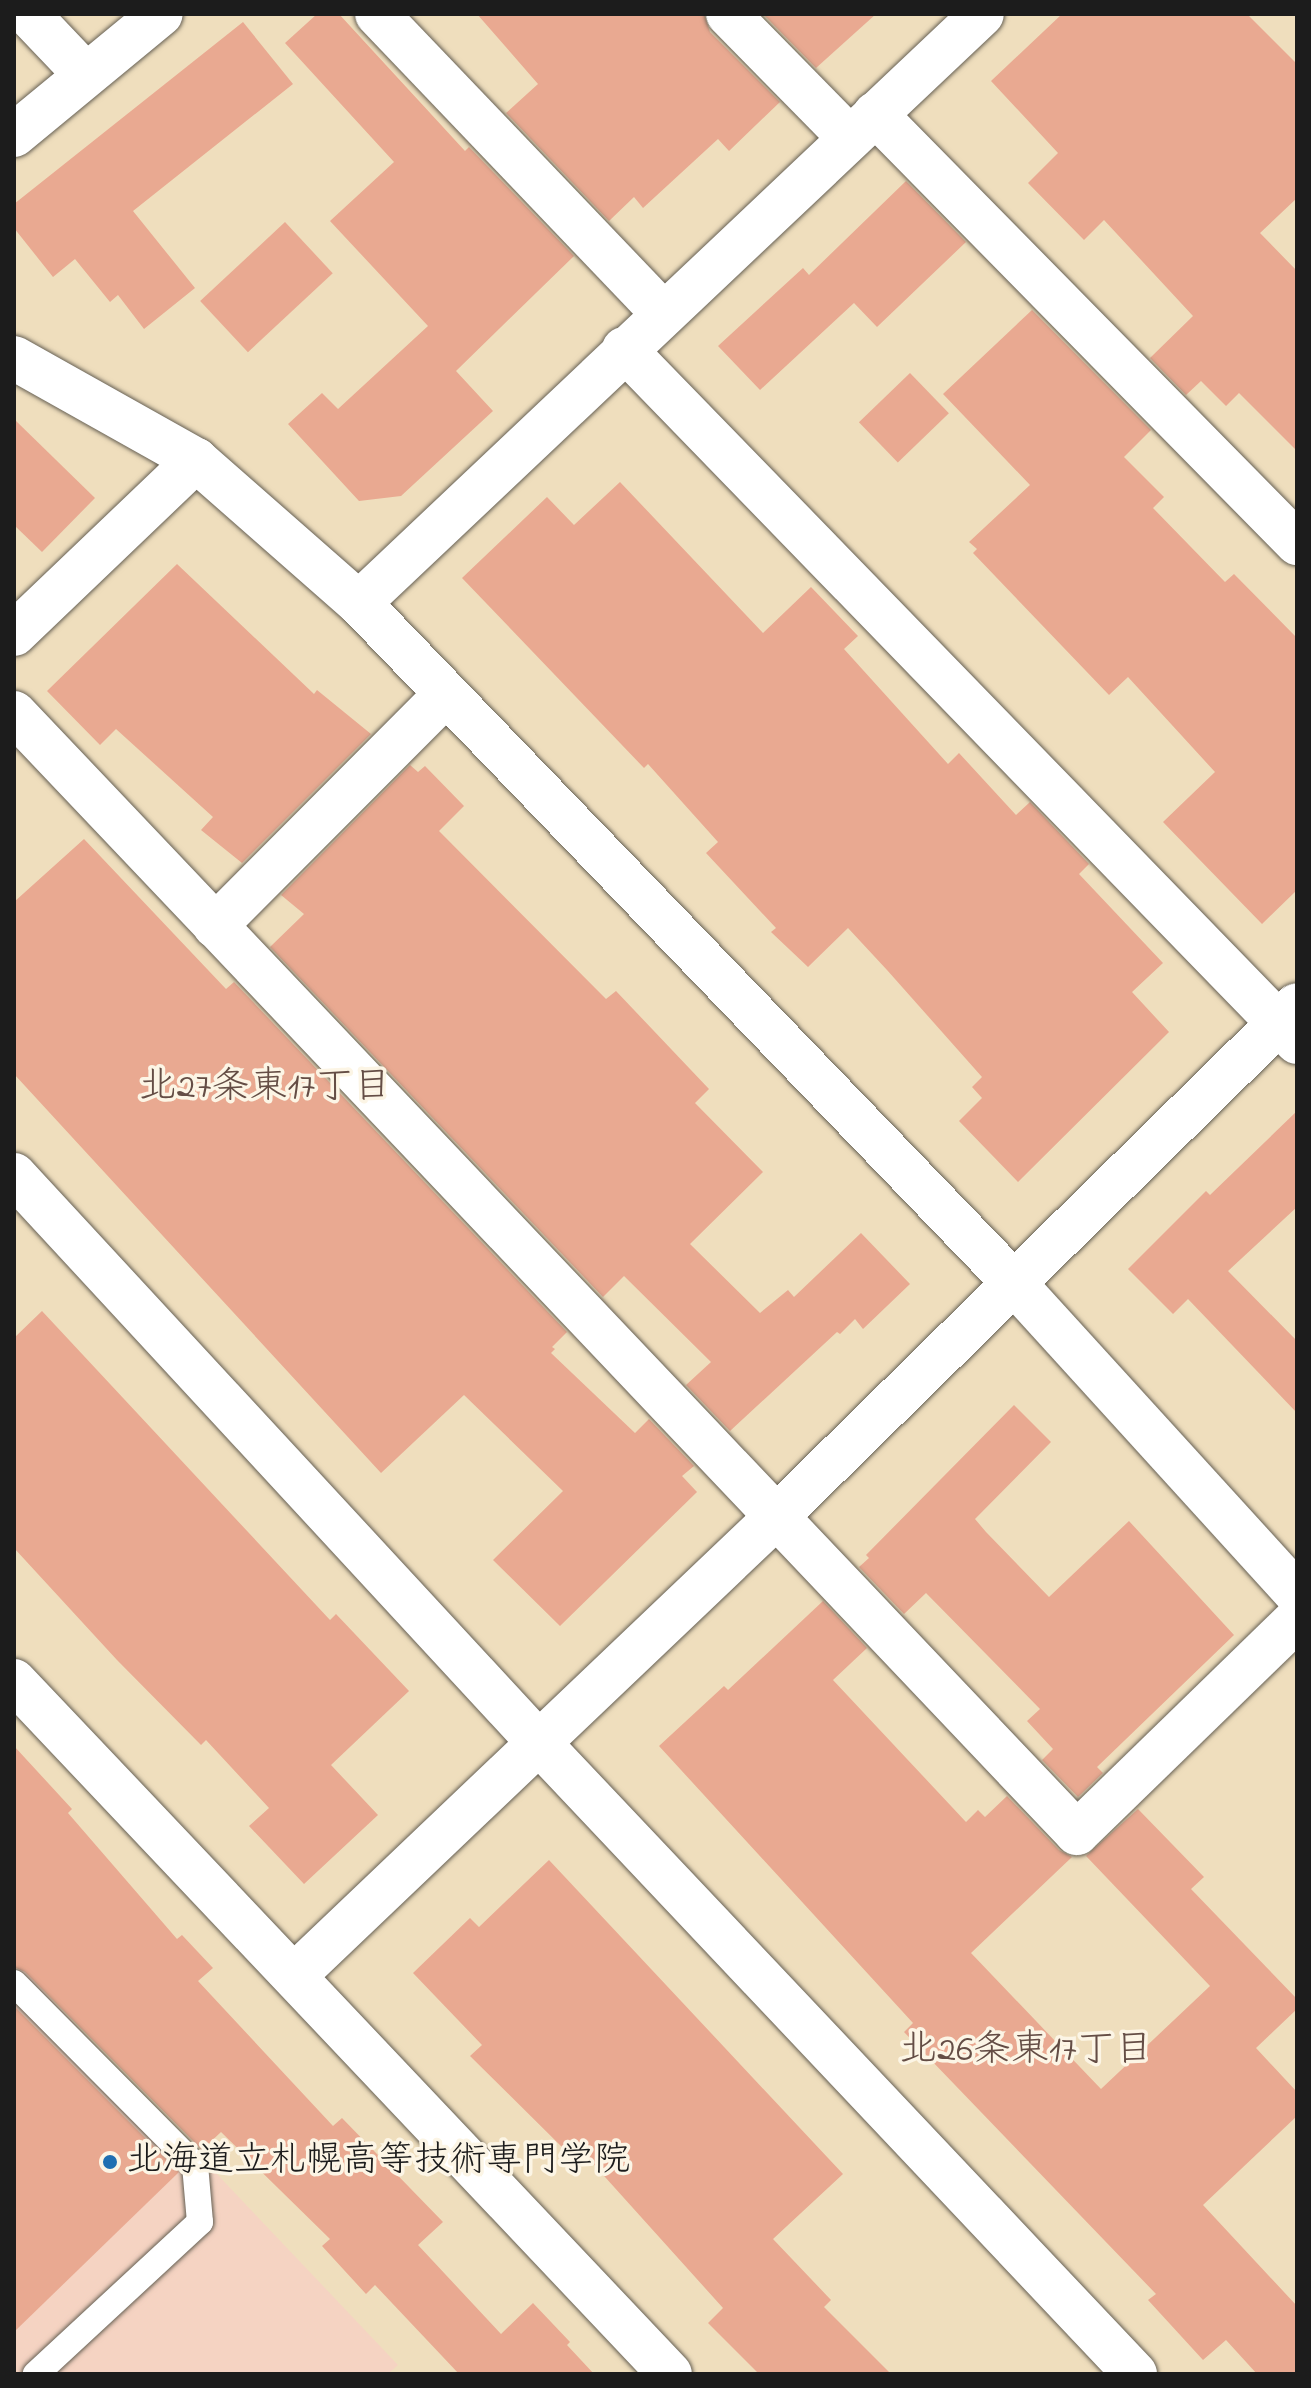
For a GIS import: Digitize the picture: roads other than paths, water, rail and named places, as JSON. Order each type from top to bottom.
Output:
[{"type":"street","points":[[28,14],[86,75]]},
{"type":"street","points":[[14,135],[161,14]]},
{"type":"street","points":[[377,14],[663,313]]},
{"type":"street","points":[[728,14],[862,126],[1297,543]]},
{"type":"street","points":[[359,603],[624,349],[982,14]]},
{"type":"street","points":[[294,1976],[776,1517],[1014,1283],[1291,1023],[624,349]]},
{"type":"street","points":[[14,358],[196,460],[359,603],[1014,1283],[1297,1594]]},
{"type":"street","points":[[14,634],[196,460]]},
{"type":"street","points":[[215,926],[446,694]]},
{"type":"street","points":[[14,713],[1077,1833],[1297,1619]]},
{"type":"street","points":[[14,1175],[539,1743],[1135,2374]]},
{"type":"street","points":[[14,1681],[670,2374]]},
{"type":"lane","points":[[14,1983],[195,2165],[200,2222],[36,2374]]},
{"type":"place","name":"北海道立札幌高等技術専門学院","points":[[110,2162]]},
{"type":"district","name":"北27条東17丁目","points":[[265,1089]]},
{"type":"district","name":"北26条東17丁目","points":[[1026,2052]]}]
